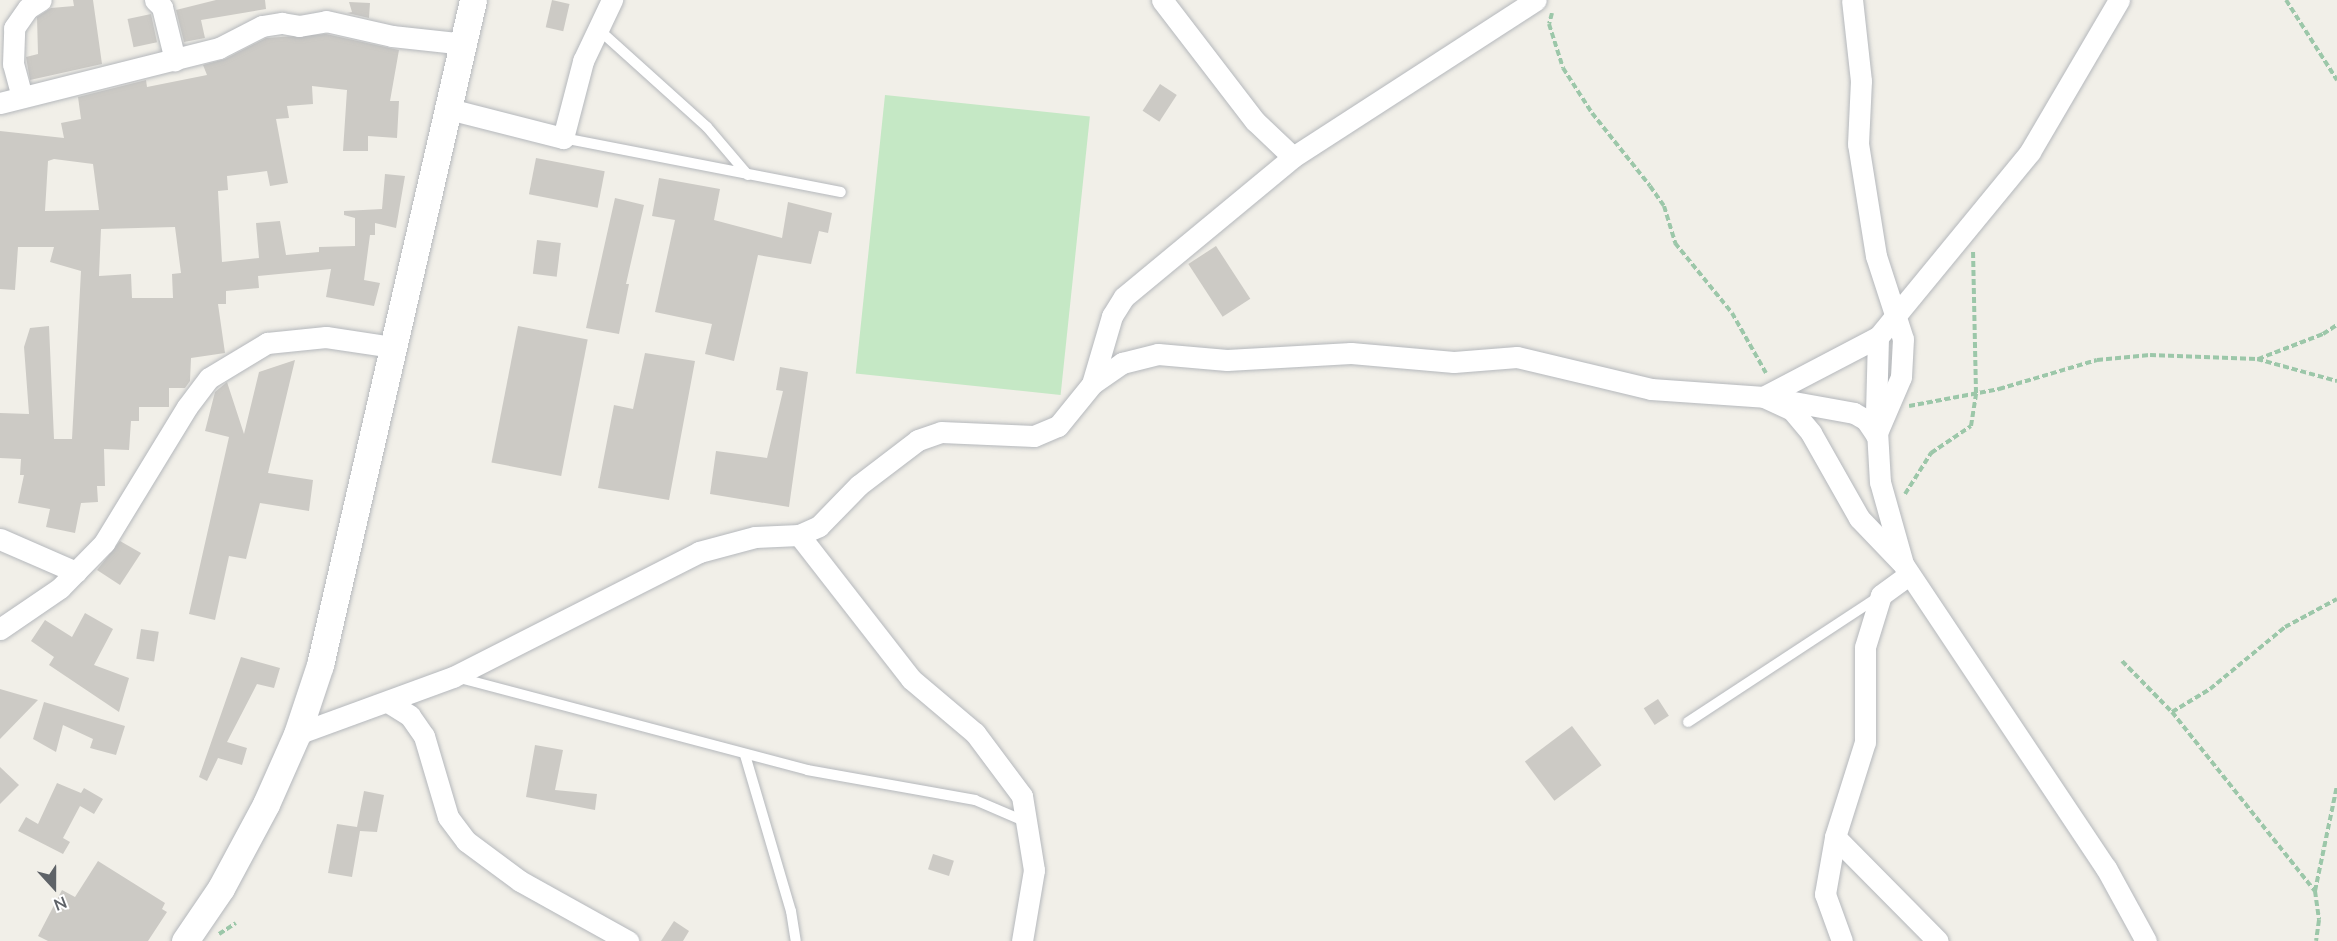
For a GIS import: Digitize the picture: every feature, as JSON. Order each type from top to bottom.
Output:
[{"type":"street","points":[[22,98],[13,64],[14,28],[28,8],[41,0]]},
{"type":"street","points":[[155,0],[162,7],[175,60]]},
{"type":"street","points":[[185,941],[221,888],[297,734],[320,665],[466,44],[473,0]]},
{"type":"street","points":[[449,109],[563,138],[583,61],[612,0]]},
{"type":"street","points":[[1162,0],[1254,121],[1293,157]]},
{"type":"street","points":[[1852,0],[1861,81],[1858,144],[1867,209],[1876,256],[1897,312],[1904,358],[1888,410],[1876,435]]},
{"type":"street","points":[[1769,394],[1878,337],[1972,219],[2030,152],[2119,0]]},
{"type":"street","points":[[1092,384],[1112,316],[1124,297],[1293,157],[1544,3]]},
{"type":"street","points":[[0,103],[219,48],[262,26],[282,23],[299,26],[326,21],[392,36],[466,44]]},
{"type":"street","points":[[0,628],[60,588],[104,543],[209,378],[267,344],[326,337],[393,347]]},
{"type":"street","points":[[1878,337],[1874,366],[1876,435],[1888,520],[1906,569]]},
{"type":"street","points":[[297,734],[453,677],[699,552],[745,539],[799,535],[819,526],[859,485],[918,440],[941,432],[1034,436],[1058,426],[1092,384],[1122,363],[1158,354],[1227,360],[1351,353],[1454,362],[1517,357],[1651,389],[1769,394],[1854,413],[1866,420],[1876,435]]},
{"type":"street","points":[[1769,394],[1792,410],[1811,433],[1859,518],[1906,569],[2106,868],[2146,941]]},
{"type":"street","points":[[799,535],[911,679],[975,733],[1022,796],[1024,821],[1034,870],[1022,941]]},
{"type":"street","points":[[0,539],[76,572]]},
{"type":"street","points":[[1842,941],[1825,894],[1835,837],[1865,742],[1865,647],[1881,595],[1906,569]]},
{"type":"street","points":[[388,702],[410,716],[424,736],[448,816],[466,841],[520,881],[628,941]]},
{"type":"street","points":[[1835,837],[1938,941]]},
{"type":"lane","points":[[597,28],[707,127],[748,175]]},
{"type":"lane","points":[[563,138],[841,192]]},
{"type":"lane","points":[[1688,722],[1881,595]]},
{"type":"lane","points":[[453,677],[745,755],[915,792],[975,800],[1024,821]]},
{"type":"lane","points":[[745,755],[791,911],[796,941]]},
{"type":"path","points":[[2286,0],[2337,80]]},
{"type":"path","points":[[1544,3],[1563,68],[1664,206],[1675,243],[1732,312],[1769,394]]},
{"type":"path","points":[[1888,520],[1931,453],[1971,426],[1976,393],[1972,219]]},
{"type":"path","points":[[2257,359],[2323,334],[2337,325]]},
{"type":"path","points":[[1888,410],[1976,393],[2097,360],[2150,355],[2257,359],[2337,381]]},
{"type":"path","points":[[2172,711],[2210,690],[2285,627],[2337,599]]},
{"type":"path","points":[[2122,662],[2172,711],[2314,891]]},
{"type":"path","points":[[2316,941],[2319,920],[2314,891],[2337,786]]},
{"type":"green space","points":[[885,95],[1090,117],[1061,395],[856,373]]},
{"type":"building","points":[[73,0],[93,0],[102,64],[30,80],[26,57],[38,54],[37,17],[51,8],[74,6]]},
{"type":"building","points":[[216,0],[265,0],[266,9],[201,20],[205,38],[184,42],[176,10]]},
{"type":"building","points":[[552,0],[570,4],[563,31],[546,27]]},
{"type":"building","points":[[349,2],[370,3],[369,18],[347,13],[352,12]]},
{"type":"building","points":[[151,14],[157,42],[134,47],[128,19]]},
{"type":"building","points":[[326,34],[399,50],[390,101],[399,101],[397,138],[368,136],[368,151],[343,151],[347,90],[312,86],[313,104],[287,106],[289,118],[276,119],[288,183],[270,186],[267,171],[227,176],[228,190],[218,191],[222,262],[259,258],[256,223],[280,221],[286,255],[319,252],[319,247],[355,246],[355,218],[344,215],[344,211],[382,209],[385,174],[405,176],[396,228],[375,223],[375,235],[370,235],[364,280],[380,283],[374,306],[326,297],[331,269],[258,276],[259,288],[226,291],[226,304],[218,304],[225,353],[191,358],[190,381],[185,388],[169,388],[169,407],[139,407],[139,421],[131,421],[129,450],[104,449],[105,486],[97,486],[98,502],[81,503],[75,533],[46,527],[50,509],[18,503],[24,475],[20,475],[21,459],[0,458],[0,413],[29,414],[24,347],[30,328],[49,326],[54,439],[72,439],[81,271],[50,262],[54,247],[18,247],[15,290],[0,289],[0,131],[64,138],[61,123],[81,119],[78,97],[146,80],[147,87],[207,75],[203,65],[225,59],[266,38]],"holes":[[[54,159],[93,164],[99,210],[45,211],[48,161]],[[175,227],[181,273],[172,274],[173,298],[132,298],[131,274],[99,276],[101,229]]]},
{"type":"building","points":[[1160,84],[1177,95],[1159,122],[1143,111]]},
{"type":"building","points":[[536,158],[605,171],[598,208],[529,194]]},
{"type":"building","points":[[659,178],[720,189],[714,220],[782,238],[788,202],[832,213],[828,233],[819,231],[811,264],[758,255],[734,361],[705,354],[712,324],[655,312],[675,220],[652,216]]},
{"type":"building","points":[[615,198],[644,205],[626,284],[629,284],[619,334],[586,328]]},
{"type":"building","points":[[537,240],[561,243],[557,277],[533,274]]},
{"type":"building","points":[[1216,246],[1250,299],[1223,317],[1188,264]]},
{"type":"building","points":[[518,326],[588,340],[561,476],[491,462]]},
{"type":"building","points":[[645,353],[695,361],[669,500],[598,488],[614,405],[633,409]]},
{"type":"building","points":[[295,360],[268,473],[313,480],[309,511],[260,503],[246,559],[229,556],[215,620],[189,614],[229,437],[205,431],[215,392],[227,382],[244,434],[259,372]]},
{"type":"building","points":[[780,367],[808,372],[789,507],[710,494],[716,451],[767,458],[783,391],[776,390]]},
{"type":"building","points":[[120,541],[141,553],[120,585],[97,570]]},
{"type":"building","points":[[85,613],[113,629],[94,665],[129,678],[119,712],[49,665],[54,657],[31,641],[45,620],[72,637]]},
{"type":"building","points":[[141,629],[159,632],[154,661],[136,659]]},
{"type":"building","points":[[241,657],[280,668],[274,688],[257,684],[227,742],[247,748],[242,765],[218,758],[207,781],[199,777]]},
{"type":"building","points":[[0,689],[38,700],[0,739]]},
{"type":"building","points":[[1658,699],[1669,716],[1655,725],[1644,708]]},
{"type":"building","points":[[44,702],[125,726],[116,755],[90,748],[93,739],[63,725],[56,752],[33,739]]},
{"type":"building","points":[[1572,726],[1601,765],[1554,801],[1525,762]]},
{"type":"building","points":[[535,745],[563,750],[555,790],[597,794],[595,810],[526,797]]},
{"type":"building","points":[[0,767],[19,785],[0,804]]},
{"type":"building","points":[[57,783],[81,793],[84,788],[103,799],[94,814],[80,806],[63,838],[70,842],[63,854],[18,831],[26,817],[38,824]]},
{"type":"building","points":[[364,791],[384,795],[377,832],[360,831],[352,877],[328,873],[337,824],[357,827]]},
{"type":"building","points":[[933,854],[954,861],[949,876],[928,869]]},
{"type":"building","points":[[98,861],[165,903],[162,909],[167,912],[148,941],[48,941],[38,936],[62,890],[75,897]]},
{"type":"building","points":[[674,921],[689,931],[683,941],[661,941]]}]
